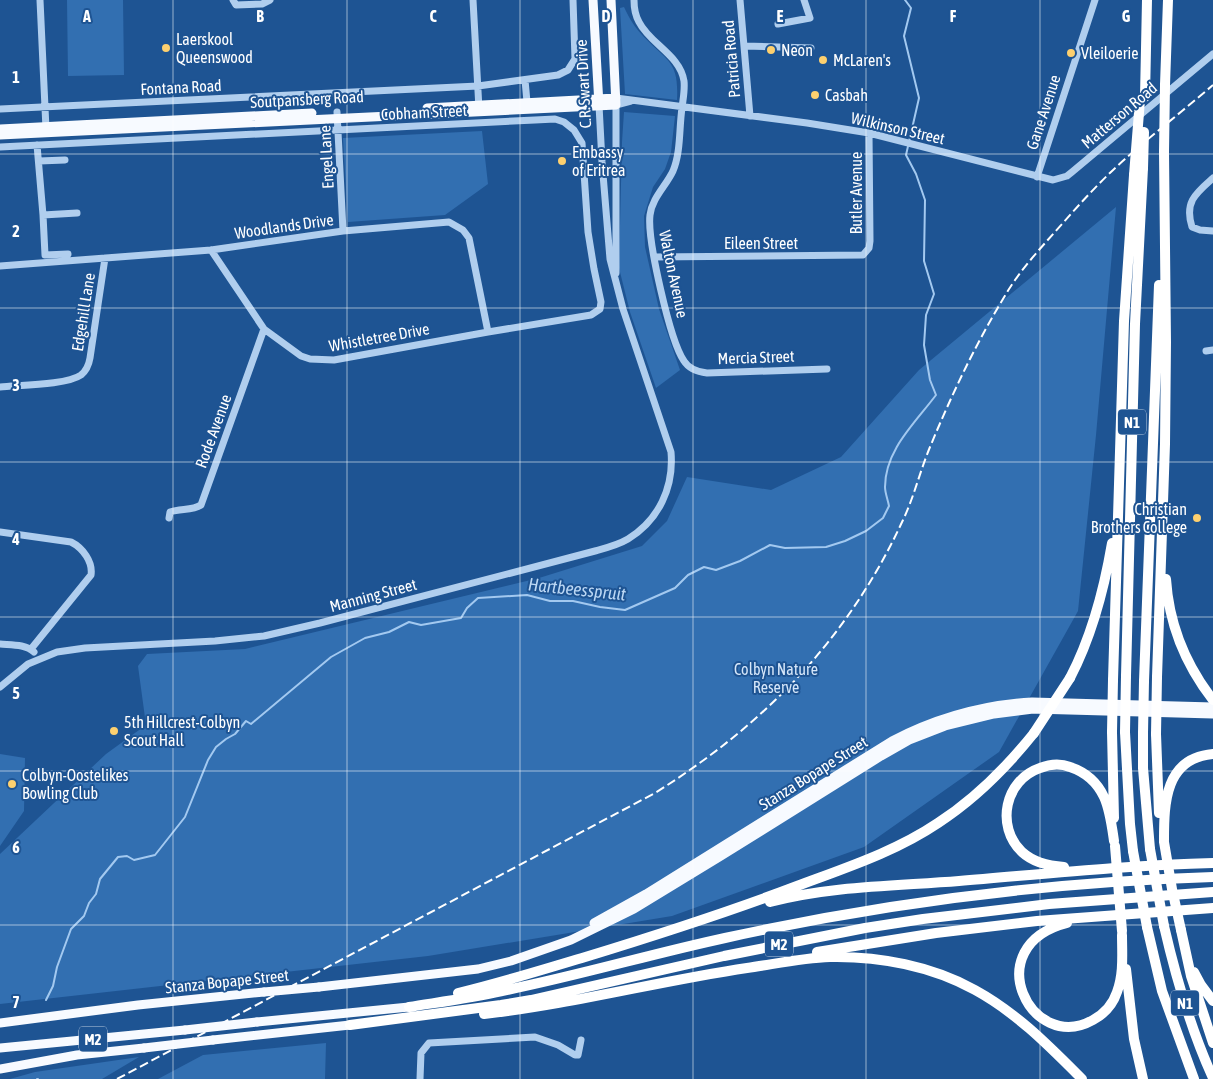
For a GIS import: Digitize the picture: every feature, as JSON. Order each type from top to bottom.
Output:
[{"type":"highway","name":"N1","points":[[1147,0],[1143,98],[1143,168],[1135,324],[1125,732],[1133,851],[1147,927],[1162,991],[1194,1079]]},
{"type":"highway","name":"N1","points":[[1168,0],[1144,681],[1143,768],[1150,849],[1164,926],[1180,988],[1196,1036],[1213,1078]]},
{"type":"highway","points":[[1143,98],[1134,175],[1124,321],[1112,732],[1115,844],[1122,933],[1134,1039],[1143,1079]]},
{"type":"highway","points":[[1163,174],[1166,342],[1164,485],[1156,734],[1158,802],[1172,889],[1191,976],[1213,1043]]},
{"type":"highway","points":[[711,918],[870,858],[920,834],[954,812],[990,782],[1018,753],[1034,733],[1070,678],[1094,619],[1109,562],[1120,428]]},
{"type":"highway","points":[[1164,485],[1166,582],[1169,607],[1183,653],[1201,684],[1213,700]]},
{"type":"highway","points":[[1164,841],[1165,802],[1174,776],[1180,768],[1191,760],[1213,754]]},
{"type":"highway","points":[[1115,844],[1109,813],[1103,796],[1089,777],[1076,769],[1059,765],[1042,767],[1022,778],[1012,791],[1006,811],[1009,832],[1016,846],[1028,857],[1054,866],[1116,867]]},
{"type":"highway","points":[[1162,864],[1213,857]]},
{"type":"highway","points":[[409,1007],[782,899],[830,891],[1116,867],[1213,863]]},
{"type":"highway","name":"M2","points":[[409,1007],[503,991],[726,938],[868,911],[1031,890],[1106,883],[1213,877]]},
{"type":"highway","name":"M2","points":[[350,1025],[501,1005],[796,940],[865,928],[1049,904],[1213,892]]},
{"type":"highway","points":[[350,1025],[457,1018],[536,1008],[799,955],[936,934],[1054,920],[1213,909]]},
{"type":"highway","points":[[1122,933],[1119,985],[1111,1005],[1100,1016],[1083,1024],[1066,1026],[1046,1020],[1028,1005],[1020,988],[1020,966],[1025,952],[1038,936],[1050,928],[1071,922],[1128,914]]},
{"type":"highway","points":[[1181,932],[1196,974],[1213,1001]]},
{"type":"highway","points":[[719,971],[809,959],[845,957],[890,962],[933,972],[974,990],[1012,1014],[1047,1044],[1082,1079]]},
{"type":"main road","name":"C.R. Swart Drive","points":[[593,0],[599,102]]},
{"type":"main road","name":"C.R. Swart Drive","points":[[611,0],[616,102]]},
{"type":"main road","name":"Soutpansberg Road","points":[[479,108],[527,102],[616,102]]},
{"type":"main road","name":"Soutpansberg Road","points":[[0,135],[46,130],[599,102]]},
{"type":"main road","name":"Soutpansberg Road","points":[[0,129],[46,130]]},
{"type":"main road","name":"Stanza Bopape Street","points":[[457,972],[533,949],[568,936],[601,919],[679,874],[892,741],[920,727],[952,716],[1002,705],[1032,702],[1213,707]]},
{"type":"main road","name":"Stanza Bopape Street","points":[[0,1024],[138,1005],[457,972],[490,966],[571,940],[610,921],[721,856],[881,756],[909,740],[945,726],[994,714],[1033,710],[1213,714]]},
{"type":"main road","name":"M2","points":[[0,1048],[409,1007]]},
{"type":"main road","name":"M2","points":[[0,1069],[77,1055],[350,1025]]},
{"type":"street","points":[[40,0],[46,130]]},
{"type":"street","points":[[233,0],[234,4],[237,5],[262,4],[270,0]]},
{"type":"street","points":[[474,0],[479,108]]},
{"type":"street","name":"Fontana Road","points":[[0,110],[478,86],[560,74],[570,68],[574,62],[576,51],[573,0]]},
{"type":"street","name":"Walton Avenue","points":[[634,0],[635,13],[640,25],[676,62],[682,73],[684,88],[676,160],[672,172],[657,196],[650,212],[649,224],[666,311],[679,351],[688,366]]},
{"type":"street","name":"Patricia Road","points":[[740,0],[750,116]]},
{"type":"street","points":[[778,24],[810,18],[804,0]]},
{"type":"street","name":"Gane Avenue","points":[[1037,176],[1095,0]]},
{"type":"street","points":[[744,46],[811,48]]},
{"type":"street","name":"Matterson Road","points":[[1037,176],[1053,180],[1070,174],[1213,54]]},
{"type":"street","points":[[525,80],[527,102]]},
{"type":"street","name":"Wilkinson Street","points":[[616,102],[624,98],[631,101],[869,133],[1037,176]]},
{"type":"street","name":"C.R. Swart Drive","points":[[599,102],[610,258],[630,331],[669,444],[672,464],[669,484]]},
{"type":"street","name":"C.R. Swart Drive","points":[[616,102],[617,286]]},
{"type":"street","name":"Engel Lane","points":[[337,115],[343,231]]},
{"type":"street","name":"Cobham Street","points":[[0,147],[555,119],[564,122],[576,133],[583,146],[588,232],[601,298],[600,309]]},
{"type":"street","name":"Butler Avenue","points":[[867,251],[870,241],[869,133]]},
{"type":"street","points":[[37,145],[45,255],[68,254]]},
{"type":"street","points":[[39,162],[65,160]]},
{"type":"street","points":[[1213,178],[1190,201],[1190,220],[1194,228],[1213,231]]},
{"type":"street","points":[[43,215],[77,213]]},
{"type":"street","name":"Woodlands Drive","points":[[0,266],[211,250],[343,231],[442,221],[460,227],[466,233],[471,244],[488,332]]},
{"type":"street","name":"Whistletree Drive","points":[[211,250],[264,329],[292,351],[310,359],[334,360],[591,315],[600,309]]},
{"type":"street","name":"Eileen Street","points":[[654,257],[860,256],[867,251]]},
{"type":"street","name":"Edgehill Lane","points":[[0,387],[69,380],[81,375],[86,370],[90,358],[105,258]]},
{"type":"street","name":"Rode Avenue","points":[[169,518],[170,512],[201,506],[264,329]]},
{"type":"street","name":"Mercia Street","points":[[688,366],[707,373],[827,369]]},
{"type":"street","name":"Manning Street","points":[[0,687],[28,664],[49,654],[85,648],[215,641],[264,636],[595,551],[620,543],[640,531],[660,507],[669,484]]},
{"type":"street","points":[[0,532],[71,542],[79,547],[91,565],[91,575],[33,650],[24,646],[0,644]]},
{"type":"street","points":[[420,1079],[420,1052],[430,1043],[535,1037],[558,1045],[578,1055],[581,1040]]},
{"type":"green space","points":[[67,0],[123,0],[124,75],[68,76]]},
{"type":"green space","points":[[624,7],[638,30],[666,58],[674,70],[677,100],[625,94],[620,8]]},
{"type":"green space","points":[[624,112],[675,116],[671,152],[665,169],[653,187],[644,216],[645,247],[659,309],[680,370],[656,388],[630,312],[619,268]]},
{"type":"green space","points":[[482,131],[488,184],[445,215],[348,222],[343,138]]},
{"type":"green space","name":"Colbyn Nature Reserve","points":[[1116,207],[1078,611],[999,752],[864,847],[672,916],[428,956],[0,1004],[0,854],[106,754],[146,725],[138,666],[147,654],[245,649],[539,578],[642,546],[667,521],[687,477],[771,490],[841,457],[919,370]]},
{"type":"green space","name":"Colbyn-Oostelikes Bowling Club","points":[[0,754],[25,758],[24,811],[0,846]]},
{"type":"green space","points":[[326,1043],[325,1079],[158,1079],[203,1055]]},
{"type":"green space","points":[[139,1057],[102,1079],[10,1079],[35,1072]]},
{"type":"waterway","name":"Hartbeesspruit","points":[[46,1000],[53,986],[57,967],[71,929],[84,916],[89,903],[96,894],[100,879],[118,857],[127,856],[134,860],[155,855],[185,817],[208,760],[216,747],[235,734],[246,721],[251,724],[331,657],[365,638],[389,632],[409,622],[421,625],[461,618],[467,608],[478,598],[527,595],[550,601],[573,601],[625,610],[675,588],[688,575],[704,567],[716,570],[740,561],[770,545],[785,548],[826,547],[866,531],[883,518],[889,506],[885,487],[890,461],[903,438],[936,395],[930,380],[924,345],[926,315],[934,294],[924,261],[925,200],[916,174],[906,155],[919,98],[904,36],[911,8],[905,0]]},
{"type":"railway","points":[[117,1079],[655,793],[732,738],[767,708],[800,675],[829,640],[857,603],[881,563],[907,511],[930,447],[956,388],[1006,294],[1028,262],[1106,177],[1213,85]]},
{"type":"place","name":"Laerskool Queenswood","points":[[166,48]]},
{"type":"place","name":"Neon","points":[[771,50]]},
{"type":"place","name":"Vleiloerie","points":[[1071,53]]},
{"type":"place","name":"McLaren's","points":[[823,60]]},
{"type":"place","name":"Casbah","points":[[815,95]]},
{"type":"place","name":"Embassy of Eritrea","points":[[562,161]]},
{"type":"place","name":"Christian Brothers College","points":[[1197,518]]},
{"type":"place","name":"5th Hillcrest-Colbyn Scout Hall","points":[[114,731]]},
{"type":"place","name":"Colbyn-Oostelikes Bowling Club","points":[[12,784]]}]
